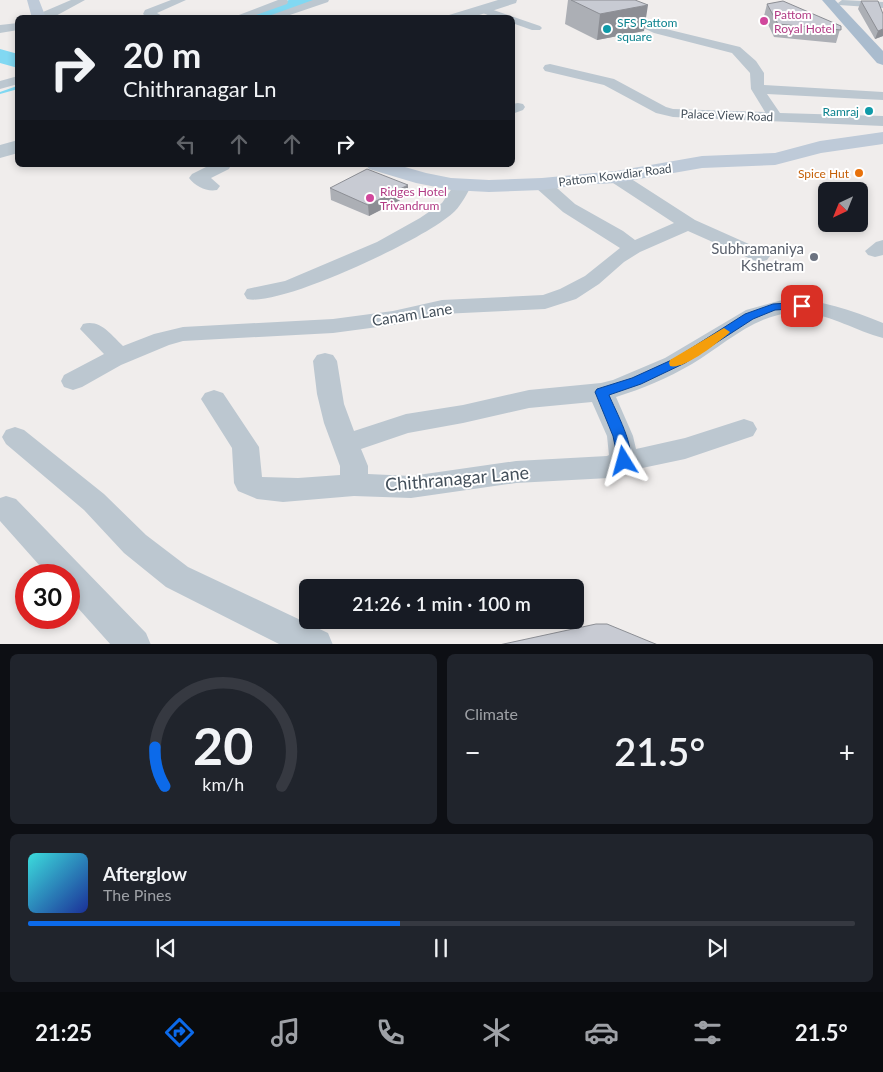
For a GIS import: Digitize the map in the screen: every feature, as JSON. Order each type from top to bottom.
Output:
[{"type":"main road","points":[[33,0],[37,15]]},
{"type":"main road","points":[[828,0],[883,60]]},
{"type":"main road","points":[[842,1],[883,44]]},
{"type":"main road","name":"Pattom Kowdiar Road","points":[[383,167],[431,181],[463,185],[542,184],[616,177],[702,162],[775,159],[820,146],[883,138]]},
{"type":"main road","points":[[775,159],[883,147]]},
{"type":"street","points":[[47,15],[80,0]]},
{"type":"street","points":[[152,15],[149,12],[181,0]]},
{"type":"street","points":[[245,15],[289,0]]},
{"type":"street","points":[[277,15],[324,0]]},
{"type":"street","points":[[462,15],[511,0]]},
{"type":"street","points":[[588,0],[658,31],[736,50],[751,64],[757,73],[758,90],[764,102],[776,117]]},
{"type":"street","points":[[842,1],[883,5]]},
{"type":"street","points":[[482,8],[500,15]]},
{"type":"street","points":[[515,20],[536,28]]},
{"type":"street","points":[[0,29],[15,26]]},
{"type":"street","name":"Palace View Road","points":[[550,68],[609,82],[661,110],[673,113],[883,121]]},
{"type":"street","points":[[0,85],[15,81]]},
{"type":"street","points":[[758,90],[883,96]]},
{"type":"street","points":[[0,152],[15,147]]},
{"type":"street","points":[[211,186],[198,178],[219,167]]},
{"type":"street","points":[[616,177],[688,224],[760,256]]},
{"type":"street","points":[[542,184],[569,208],[616,235],[633,248]]},
{"type":"street","points":[[255,294],[291,286],[384,246],[427,222],[449,207],[463,185]]},
{"type":"street","name":"Canam Lane","points":[[73,381],[120,356],[162,338],[183,334],[257,332],[333,326],[393,318],[442,307],[545,302],[568,294],[592,280],[617,258],[633,248],[688,224]]},
{"type":"street","points":[[346,444],[406,424],[529,399],[601,392],[637,381],[681,360],[749,316],[773,307],[802,306],[838,313],[883,330]]},
{"type":"street","points":[[91,329],[120,356]]},
{"type":"street","points":[[325,361],[333,414],[354,466],[354,485]]},
{"type":"street","points":[[601,392],[620,436],[624,461]]},
{"type":"street","name":"Chithranagar Lane","points":[[214,399],[245,447],[248,483],[256,488],[281,490],[354,485],[411,487],[516,472],[609,467],[624,461],[658,456],[707,444],[744,430]]},
{"type":"street","points":[[15,437],[94,502],[135,544],[176,577],[316,644]]},
{"type":"street","points":[[6,508],[134,644]]},
{"type":"building","points":[[571,0],[635,0],[648,5],[600,14]]},
{"type":"building","points":[[783,1],[841,26],[841,30],[778,24],[767,4]]},
{"type":"building","points":[[861,1],[878,1],[883,14],[883,29],[878,31]]},
{"type":"building","points":[[367,169],[408,185],[368,205],[330,188]]},
{"type":"building","points":[[596,624],[607,624],[656,644],[504,644],[573,629],[584,629],[584,627]]},
{"type":"waterway","points":[[262,15],[309,0]]},
{"type":"waterway","points":[[0,56],[15,60]]},
{"type":"waterway","points":[[0,93],[15,88]]},
{"type":"slow traffic","points":[[675,363],[707,345],[724,332]]},
{"type":"place","name":"Pattom Royal Hotel","points":[[764,21]]},
{"type":"place","name":"SFS Pattom square","points":[[607,29]]},
{"type":"place","name":"Ramraj","points":[[869,111]]},
{"type":"place","name":"Spice Hut","points":[[859,173]]},
{"type":"place","name":"Ridges Hotel Trivandrum","points":[[370,198]]},
{"type":"place","name":"Subhramaniya Kshetram","points":[[814,257]]},
{"type":"route","points":[[624,461],[620,436],[601,392],[637,381],[681,360],[707,345],[723,332],[749,316],[773,307],[802,306]]}]
